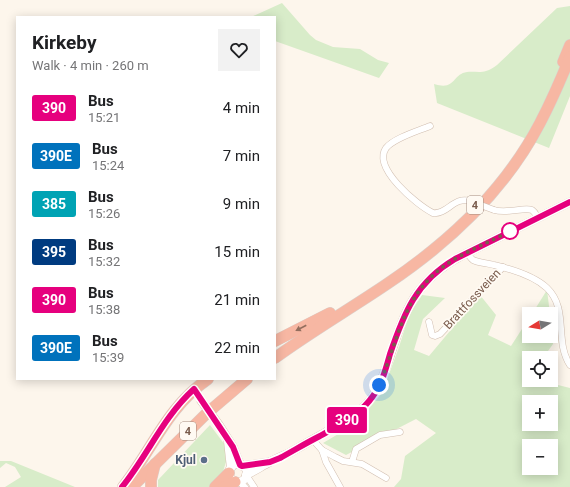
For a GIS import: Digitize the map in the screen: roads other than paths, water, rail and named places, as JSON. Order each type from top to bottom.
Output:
[{"type":"highway","name":"4","points":[[330,320],[349,304],[429,247],[459,221],[491,186],[513,158],[535,122],[548,97],[570,45]]},
{"type":"highway","name":"4","points":[[276,357],[330,320],[351,308],[432,251],[452,234],[482,204],[504,179],[528,144],[546,112],[570,57]]},
{"type":"highway","name":"4","points":[[276,340],[349,304]]},
{"type":"highway","name":"4","points":[[122,487],[132,475],[172,412],[182,400],[207,380]]},
{"type":"highway","name":"4","points":[[132,487],[206,414],[246,380]]},
{"type":"highway","points":[[151,487],[155,464]]},
{"type":"highway","points":[[215,487],[236,478]]},
{"type":"highway","points":[[224,487],[236,478]]},
{"type":"main road","points":[[236,478],[243,480],[246,475],[313,440],[355,414],[369,401],[379,385],[404,317],[415,295],[439,270],[467,253],[570,202]]},
{"type":"main road","points":[[194,389],[233,447],[241,465],[245,469],[246,475]]},
{"type":"main road","points":[[228,440],[236,478]]},
{"type":"main road","points":[[236,478],[234,466],[270,462]]},
{"type":"street","points":[[430,126],[396,141],[386,149],[384,159],[391,176],[401,189],[432,213],[440,212],[459,200],[463,200],[504,212],[531,210],[535,212],[538,218]]},
{"type":"street","name":"Brattfossveien","points":[[467,253],[472,260],[503,267],[532,278],[546,287],[552,294],[559,310],[563,352],[570,365]]},
{"type":"street","name":"Brattfossveien","points":[[429,322],[432,335],[435,336],[440,334],[503,267]]},
{"type":"street","points":[[352,462],[356,449],[380,435],[400,432]]},
{"type":"street","points":[[313,440],[322,450],[339,459],[362,464],[386,478]]},
{"type":"street","points":[[322,450],[326,462],[340,487]]},
{"type":"street","points":[[246,475],[254,487]]},
{"type":"place","name":"Kjul","points":[[204,460]]}]
